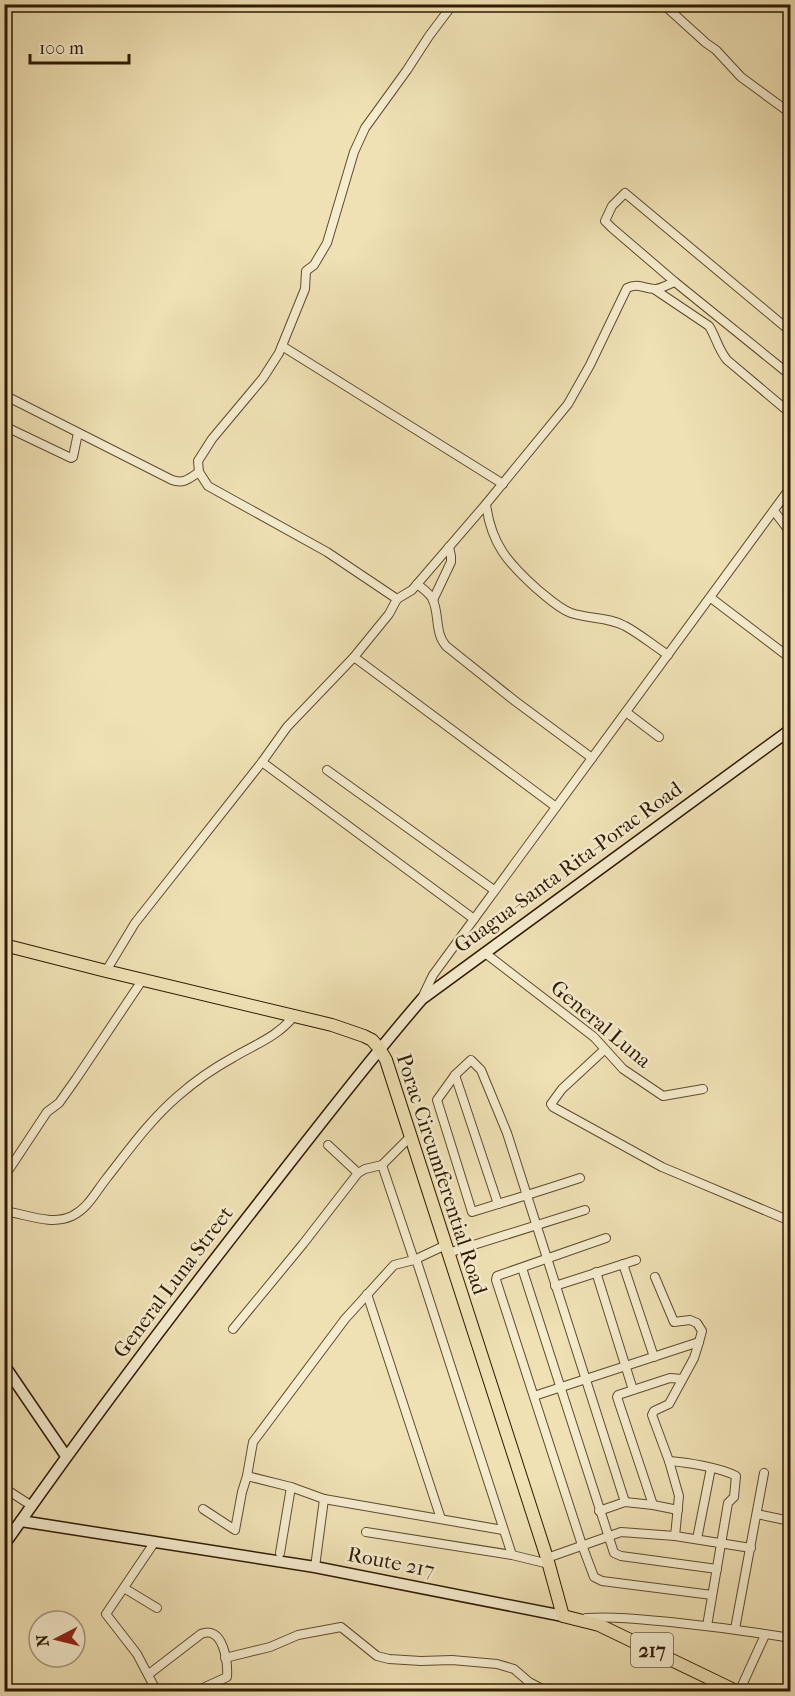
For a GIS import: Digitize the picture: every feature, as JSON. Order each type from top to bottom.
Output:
[{"type":"main road","name":"Guagua-Santa Rita-Porac Road","points":[[379,1048],[422,999],[790,729]]},
{"type":"main road","name":"Porac Circumferential Road","points":[[4,945],[332,1025],[372,1040],[379,1048],[386,1060],[411,1136],[548,1561],[563,1616]]},
{"type":"main road","name":"General Luna Street","points":[[4,1545],[66,1456],[167,1320],[379,1048]]},
{"type":"main road","points":[[4,1365],[66,1456]]},
{"type":"main road","name":"Route 217","points":[[21,1521],[315,1567],[576,1618],[599,1625],[739,1692]]},
{"type":"street","points":[[397,599],[327,552],[208,486],[199,472],[198,461],[202,452],[263,378],[282,346],[305,289],[306,271],[314,265],[327,243],[354,152],[365,128],[453,4]]},
{"type":"street","points":[[663,4],[716,50],[741,77],[790,113]]},
{"type":"street","points":[[790,331],[625,193],[612,206],[605,221],[612,228],[790,375]]},
{"type":"street","points":[[654,290],[675,282]]},
{"type":"street","points":[[106,971],[135,923],[287,727],[354,657],[389,614],[397,599],[412,590],[568,404],[590,365],[627,288],[644,286],[654,290],[709,326],[718,350],[727,360],[790,413]]},
{"type":"street","points":[[282,346],[503,483]]},
{"type":"street","points":[[4,395],[179,483],[199,472]]},
{"type":"street","points":[[4,426],[71,458],[78,433]]},
{"type":"street","points":[[422,999],[433,975],[494,890],[790,488]]},
{"type":"street","points":[[486,504],[491,530],[505,557],[553,603],[570,613],[624,625],[668,655]]},
{"type":"street","points":[[774,511],[790,532]]},
{"type":"street","points":[[433,600],[451,562],[449,547]]},
{"type":"street","points":[[417,584],[433,600],[439,633],[446,646],[592,758]]},
{"type":"street","points":[[711,598],[790,658]]},
{"type":"street","points":[[354,657],[556,807]]},
{"type":"street","points":[[626,712],[659,737]]},
{"type":"street","points":[[262,762],[474,919]]},
{"type":"street","points":[[327,770],[494,890]]},
{"type":"street","name":"General Luna","points":[[485,953],[594,1037],[623,1069],[663,1096],[703,1089]]},
{"type":"street","points":[[4,1177],[47,1112],[59,1103],[76,1079],[142,980]]},
{"type":"street","points":[[4,1211],[46,1220],[66,1218],[78,1212],[93,1199],[105,1180],[152,1121],[175,1098],[206,1074],[276,1034],[294,1016]]},
{"type":"street","points":[[604,1050],[562,1089],[551,1104],[553,1107],[662,1167],[790,1221]]},
{"type":"street","points":[[580,1178],[527,1195],[472,1212],[437,1100],[455,1075],[471,1060],[481,1070],[507,1133],[527,1195],[546,1260],[625,1502]]},
{"type":"street","points":[[455,1075],[498,1204]]},
{"type":"street","points":[[233,1329],[358,1173],[382,1165],[411,1136]]},
{"type":"street","points":[[328,1145],[358,1173]]},
{"type":"street","points":[[382,1165],[512,1555]]},
{"type":"street","points":[[202,1509],[235,1530],[253,1442],[345,1319],[394,1265],[585,1210]]},
{"type":"street","points":[[606,1238],[497,1276],[496,1279],[592,1573],[599,1580],[712,1595]]},
{"type":"street","points":[[555,1286],[636,1260]]},
{"type":"street","points":[[623,1264],[654,1357]]},
{"type":"street","points":[[522,1268],[614,1553],[617,1556],[717,1569]]},
{"type":"street","points":[[596,1272],[633,1390]]},
{"type":"street","points":[[655,1277],[674,1322],[690,1320],[697,1323],[702,1331],[694,1358],[669,1404],[652,1414],[679,1496],[675,1536]]},
{"type":"street","points":[[367,1294],[441,1519]]},
{"type":"street","points":[[534,1396],[699,1342]]},
{"type":"street","points":[[653,1505],[617,1398],[618,1395],[670,1378],[682,1379]]},
{"type":"street","points":[[669,1461],[711,1468],[734,1474],[736,1477],[734,1497],[728,1503],[707,1626]]},
{"type":"street","points":[[697,1539],[711,1468]]},
{"type":"street","points":[[735,1629],[764,1473]]},
{"type":"street","points":[[247,1476],[291,1487],[324,1499],[503,1530]]},
{"type":"street","points":[[280,1553],[291,1487]]},
{"type":"street","points":[[4,1488],[32,1506]]},
{"type":"street","points":[[315,1567],[324,1499]]},
{"type":"street","points":[[599,1511],[625,1502],[678,1510]]},
{"type":"street","points":[[757,1514],[789,1520],[790,1506]]},
{"type":"street","points":[[366,1532],[548,1561],[582,1545],[621,1532],[675,1536],[750,1548]]},
{"type":"street","points":[[154,1542],[106,1614],[137,1654],[157,1692]]},
{"type":"street","points":[[124,1588],[157,1608]]},
{"type":"street","points":[[576,1618],[611,1617],[707,1626],[789,1638],[790,1617]]},
{"type":"street","points":[[225,1658],[270,1647],[298,1635],[341,1627],[377,1656],[421,1662],[452,1660],[497,1664],[514,1669],[529,1682],[548,1692]]},
{"type":"street","points":[[149,1674],[201,1634],[207,1631],[214,1633],[220,1641],[225,1658],[226,1677],[194,1692]]},
{"type":"street","points":[[739,1692],[765,1635]]}]
